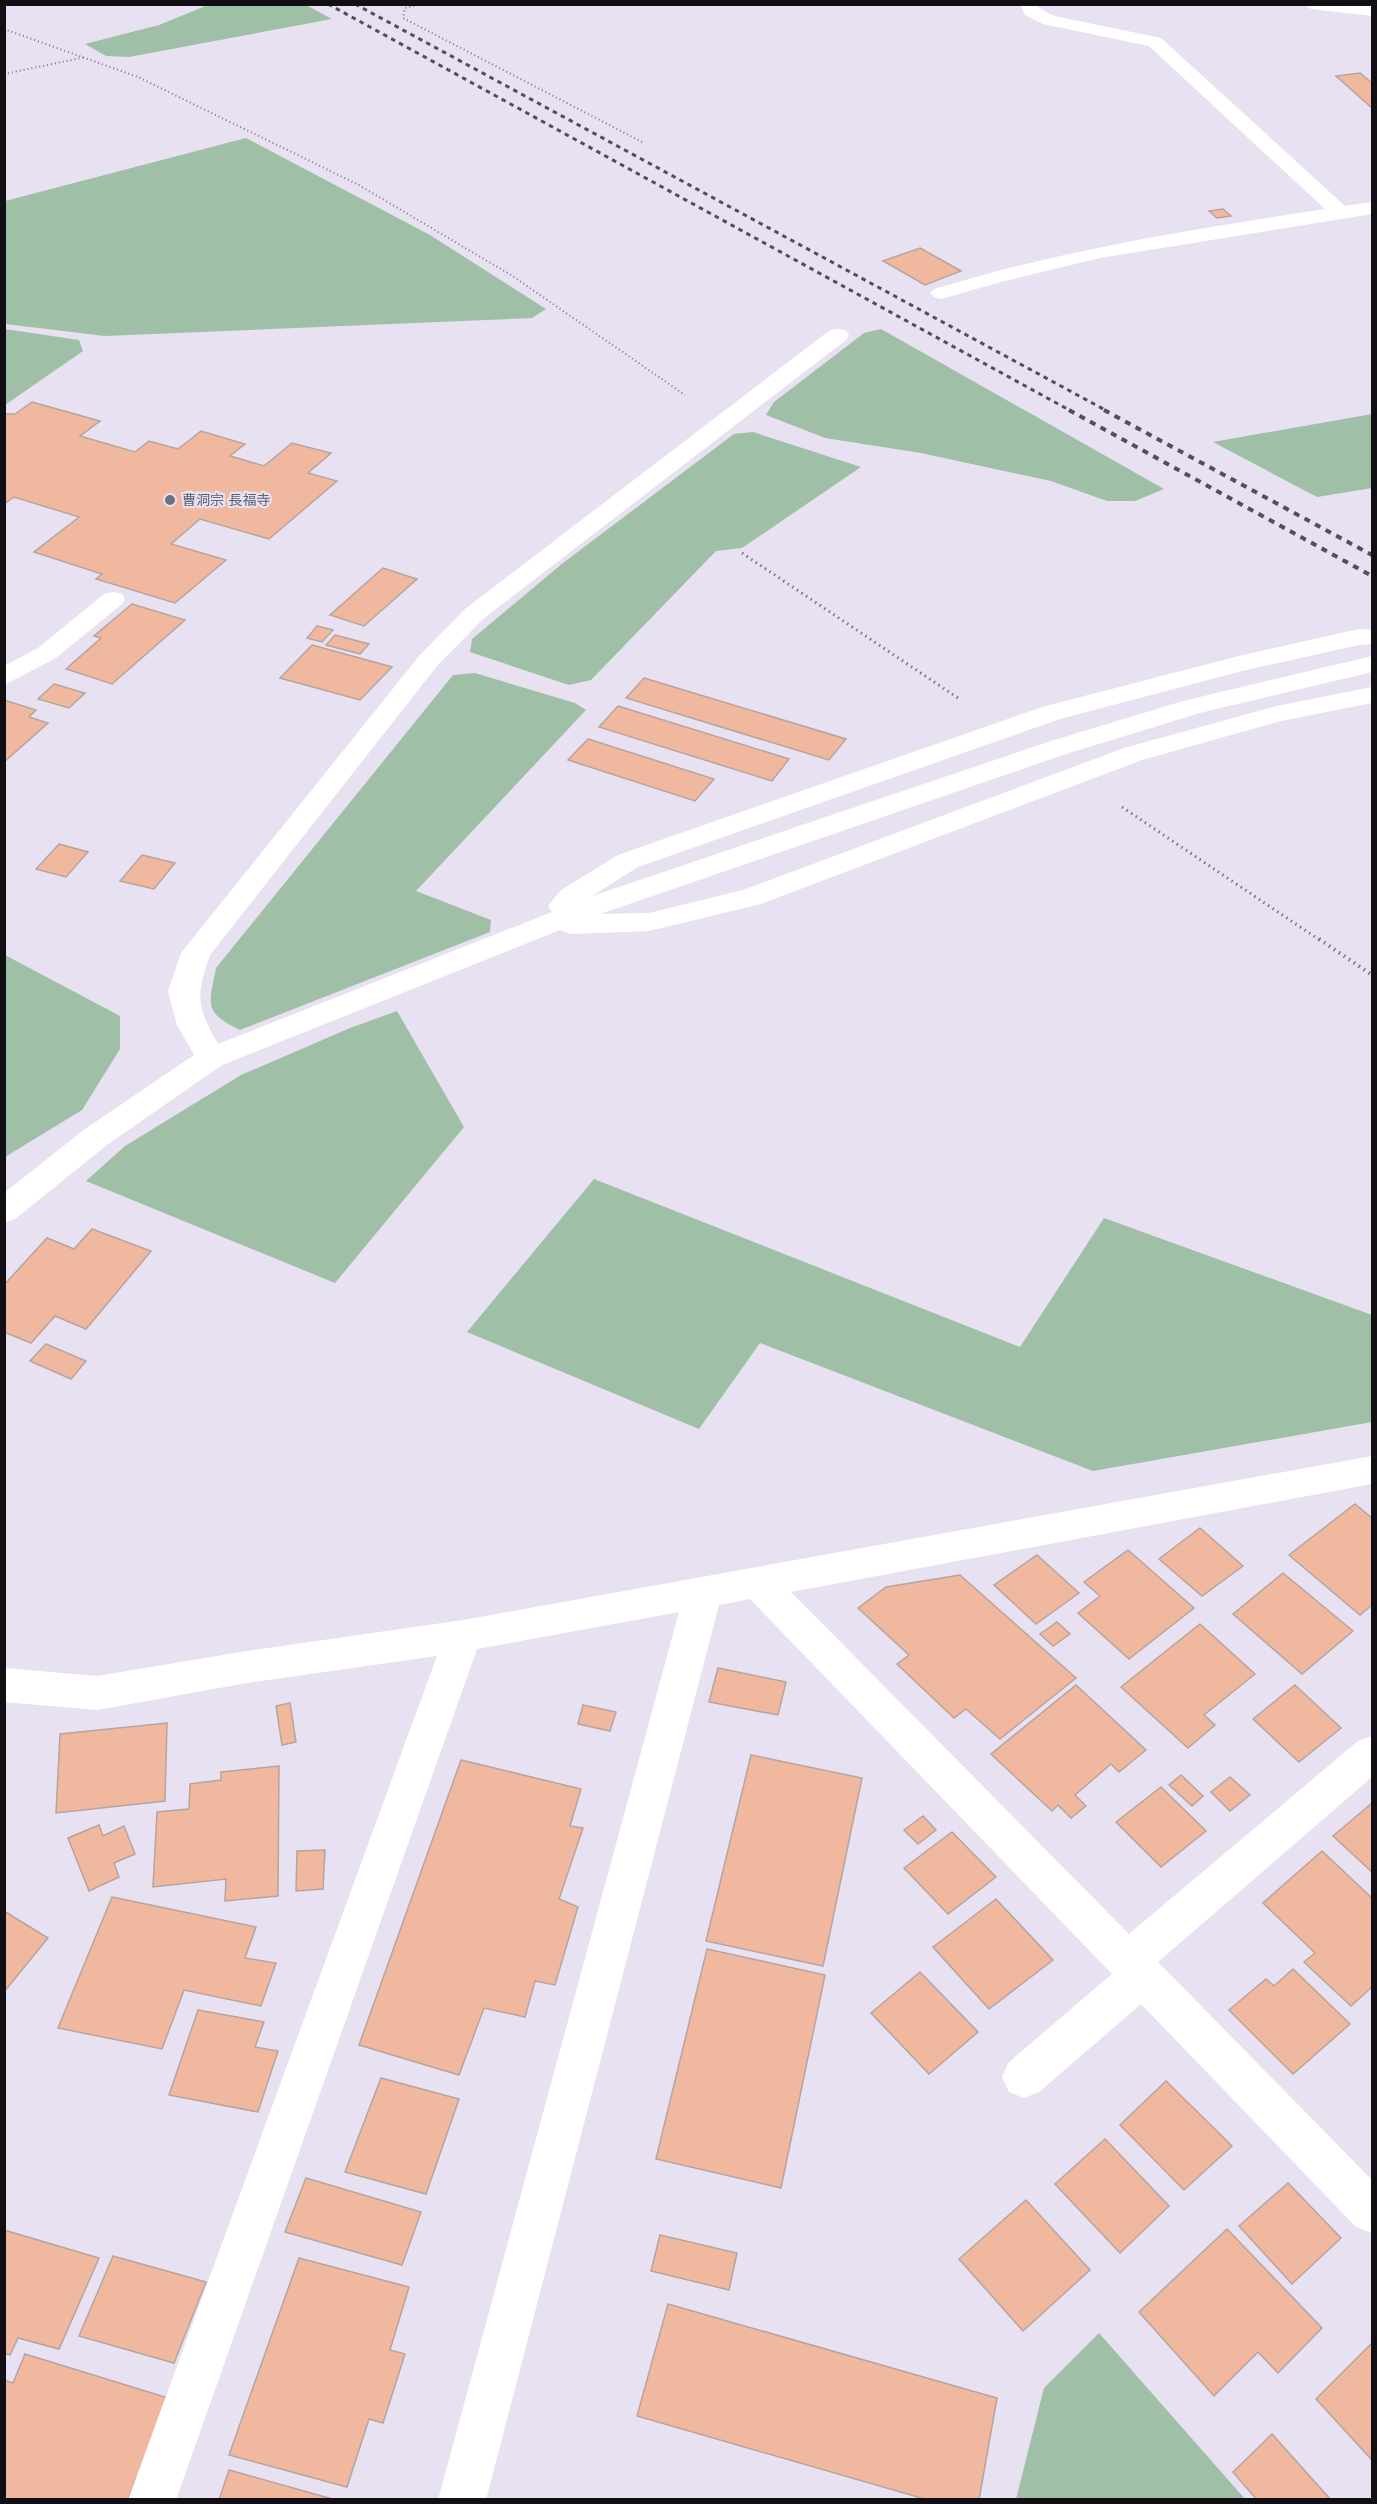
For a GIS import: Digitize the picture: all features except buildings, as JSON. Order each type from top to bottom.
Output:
[{"type":"main road","points":[[1029,4],[1031,11],[1049,20],[1155,42],[1341,213]]},
{"type":"main road","points":[[1311,4],[1372,11]]},
{"type":"main road","points":[[940,293],[987,278],[1112,248],[1372,208]]},
{"type":"main road","points":[[211,1058],[192,1025],[183,991],[196,952],[428,661],[474,614],[838,335]]},
{"type":"main road","points":[[4,677],[47,653],[112,599]]},
{"type":"main road","points":[[545,926],[571,897],[628,861],[1005,729],[1051,713],[1239,664],[1359,637],[1372,637]]},
{"type":"main road","points":[[4,1211],[96,1137],[211,1058],[630,892],[1057,748],[1192,707],[1372,664]]},
{"type":"main road","points":[[545,926],[649,922],[751,897],[1133,754],[1277,714],[1372,695]]},
{"type":"main road","points":[[4,1686],[97,1693],[247,1667],[463,1636],[759,1584],[1372,1470]]},
{"type":"main road","points":[[759,1584],[1136,1967],[1372,2211]]},
{"type":"main road","points":[[462,2499],[703,1593]]},
{"type":"main road","points":[[152,2499],[463,1636]]},
{"type":"main road","points":[[1024,2077],[1136,1967],[1372,1754]]},
{"type":"path","points":[[422,4],[405,8],[403,18],[644,143]]},
{"type":"path","points":[[4,29],[41,45],[87,57],[138,77],[357,184],[510,275],[727,422]]},
{"type":"path","points":[[4,74],[87,57]]},
{"type":"path","points":[[742,553],[1005,729]]},
{"type":"path","points":[[1073,777],[1372,975]]},
{"type":"green space","points":[[208,5],[306,5],[332,19],[129,57],[106,56],[85,44],[159,25]]},
{"type":"green space","points":[[246,138],[430,235],[546,309],[532,318],[105,336],[5,324],[5,201]]},
{"type":"green space","points":[[5,329],[79,340],[83,351],[5,405]]},
{"type":"green space","points":[[881,329],[1164,489],[1135,501],[1107,501],[1051,481],[921,453],[825,438],[766,415],[774,402],[864,333]]},
{"type":"green space","points":[[1372,414],[1372,488],[1317,497],[1213,442]]},
{"type":"green space","points":[[753,432],[861,467],[742,548],[716,551],[591,680],[569,685],[470,652],[472,639],[563,563],[734,434]]},
{"type":"green space","points":[[475,673],[575,703],[586,710],[416,891],[491,920],[490,932],[240,1030],[228,1024],[214,1012],[212,1006],[216,968],[453,675]]},
{"type":"green space","points":[[5,955],[120,1016],[120,1049],[82,1110],[5,1157]]},
{"type":"green space","points":[[397,1011],[464,1127],[335,1283],[86,1181],[125,1146],[241,1075],[350,1028]]},
{"type":"green space","points":[[594,1179],[1020,1347],[1104,1218],[1372,1315],[1372,1422],[1093,1471],[760,1343],[699,1429],[467,1332]]},
{"type":"green space","points":[[1099,2333],[1245,2499],[1016,2499],[1044,2388]]},
{"type":"railway","points":[[328,4],[1071,411]]},
{"type":"railway","points":[[355,4],[1107,411]]},
{"type":"railway","points":[[1069,410],[1372,576]]},
{"type":"railway","points":[[1104,410],[1372,555]]},
{"type":"place","name":"曹洞宗 長福寺","points":[[170,500]]}]
